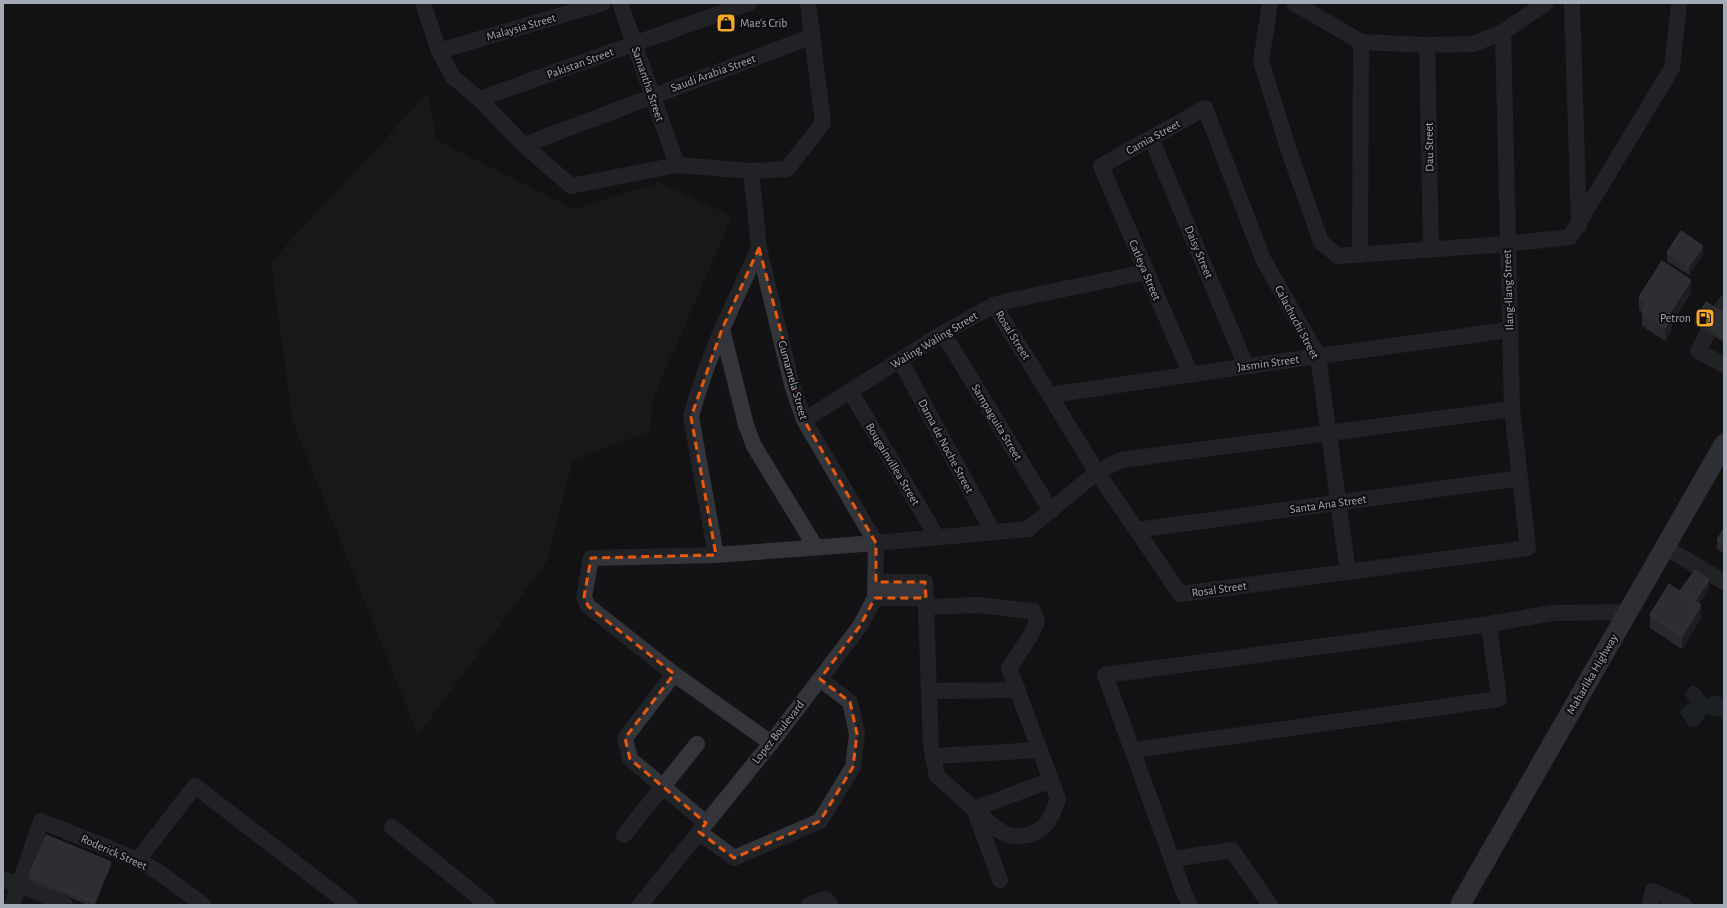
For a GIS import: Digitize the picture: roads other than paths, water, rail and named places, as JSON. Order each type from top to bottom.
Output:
[{"type":"main road","name":"Maharlika Highway","points":[[1460,905],[1724,444]]},
{"type":"street","name":"Malaysia Street","points":[[439,51],[603,3]]},
{"type":"street","name":"Samantha Street","points":[[620,3],[677,165]]},
{"type":"street","name":"Pakistan Street","points":[[478,99],[749,3]]},
{"type":"street","points":[[426,4],[439,51],[453,77],[478,99],[524,145],[571,186],[677,165],[751,172],[787,169],[823,123],[808,3]]},
{"type":"street","points":[[1270,3],[1261,61],[1289,151],[1321,242],[1338,256],[1507,244],[1570,237],[1579,226],[1672,68],[1679,3]]},
{"type":"street","points":[[1294,3],[1361,42],[1427,44],[1473,44],[1503,32],[1546,3]]},
{"type":"street","points":[[1572,3],[1579,226]]},
{"type":"street","name":"Ilang-Ilang Street","points":[[1503,32],[1512,409],[1528,548]]},
{"type":"street","name":"Saudi Arabia Street","points":[[524,145],[813,36]]},
{"type":"street","points":[[1360,255],[1361,42]]},
{"type":"street","name":"Dau Street","points":[[1427,44],[1431,250]]},
{"type":"street","name":"Camia Street","points":[[1101,166],[1205,108]]},
{"type":"street","name":"Calachuchi Street","points":[[1205,108],[1263,260],[1318,356],[1348,572]]},
{"type":"street","name":"Daisy Street","points":[[1151,138],[1246,366]]},
{"type":"street","name":"Catleya Street","points":[[1101,166],[1191,375]]},
{"type":"street","name":"Gumamela Street","points":[[751,172],[759,248],[792,385],[804,420],[876,543]]},
{"type":"street","points":[[716,555],[690,417],[696,396],[722,329],[759,248]]},
{"type":"street","name":"Waling Waling Street","points":[[804,420],[943,333],[994,305],[1146,272]]},
{"type":"street","name":"Rosal Street","points":[[994,305],[1097,472],[1180,594],[1528,548]]},
{"type":"street","points":[[722,329],[746,425],[754,446],[815,546]]},
{"type":"street","name":"Jasmin Street","points":[[1050,395],[1246,366],[1509,330]]},
{"type":"street","points":[[1708,332],[1698,351],[1724,365]]},
{"type":"street","name":"Sampaguita Street","points":[[943,333],[1051,512]]},
{"type":"street","name":"Dama de Noche Street","points":[[900,360],[993,532]]},
{"type":"street","name":"Bougainvillea Street","points":[[850,391],[937,537]]},
{"type":"street","points":[[771,743],[674,674],[588,606],[584,597],[591,558],[716,555],[815,546],[876,543],[1028,529],[1051,512],[1097,472],[1121,460],[1512,409]]},
{"type":"street","name":"Santa Ana Street","points":[[1137,530],[1520,478]]},
{"type":"street","name":"Lopez Boulevard","points":[[640,905],[771,743],[860,626],[875,598],[876,543]]},
{"type":"street","points":[[1665,547],[1724,582]]},
{"type":"street","points":[[875,598],[926,603],[977,605],[1032,611],[1037,621],[1031,635],[1009,668],[1058,799],[1051,818],[1039,831],[1024,836],[1009,835],[995,827],[937,776],[931,747],[926,603],[924,582],[876,582]]},
{"type":"street","points":[[1190,905],[1105,675],[1488,624],[1552,613],[1628,612]]},
{"type":"street","points":[[1133,750],[1499,699],[1488,624]]},
{"type":"street","points":[[674,674],[625,738],[630,758],[664,787],[702,828],[734,858],[820,821],[853,767],[857,734],[850,702],[820,679]]},
{"type":"street","points":[[929,691],[1018,690]]},
{"type":"street","points":[[624,835],[697,744]]},
{"type":"street","points":[[934,756],[1040,750]]},
{"type":"street","points":[[974,808],[1051,780]]},
{"type":"street","points":[[138,860],[195,786],[350,905]]},
{"type":"street","points":[[974,808],[1000,880]]},
{"type":"street","name":"Roderick Street","points":[[19,884],[41,821],[138,860],[160,873],[203,905]]},
{"type":"street","points":[[392,828],[488,905]]},
{"type":"street","points":[[1172,859],[1232,850],[1270,905]]},
{"type":"street","points":[[3,880],[19,884],[65,905]]},
{"type":"street","points":[[12,905],[19,884]]},
{"type":"street","points":[[1650,905],[1653,891],[1684,905]]},
{"type":"street","points":[[809,905],[825,899],[831,905]]},
{"type":"place","name":"Mae's Crib","points":[[726,23]]},
{"type":"place","name":"Petron","points":[[1705,318]]}]
